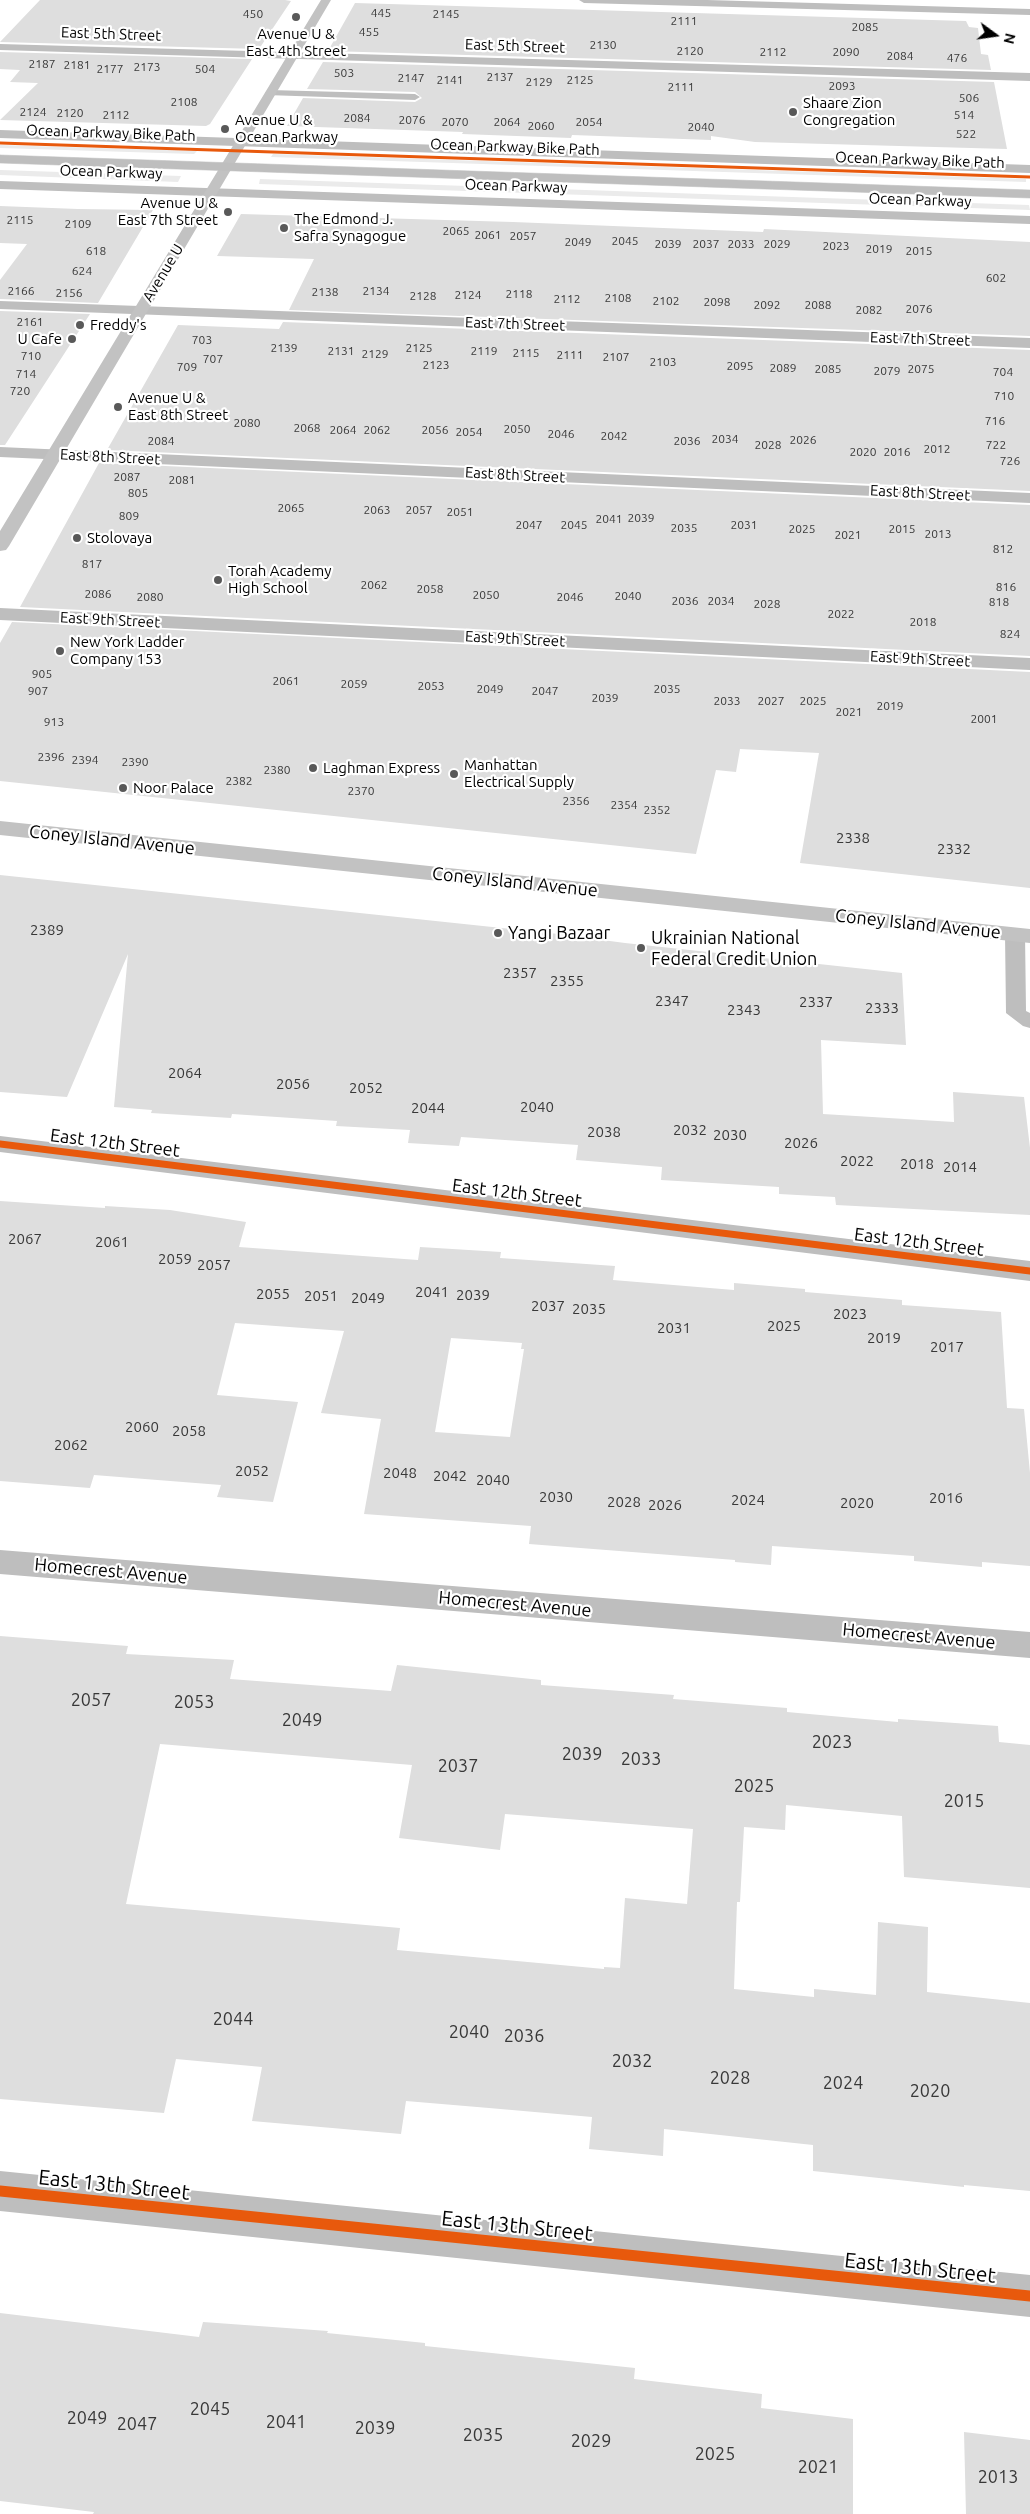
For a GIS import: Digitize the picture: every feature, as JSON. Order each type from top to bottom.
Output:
[{"type":"main road","name":"Avenue U","points":[[0,546],[326,0]]},
{"type":"main road","name":"Coney Island Avenue","points":[[0,828],[1023,935]]},
{"type":"street","points":[[584,0],[1028,12]]},
{"type":"street","points":[[1022,0],[1028,12],[1028,25]]},
{"type":"street","name":"East 5th Street","points":[[0,46],[1030,77]]},
{"type":"street","name":"Ocean Parkway","points":[[0,134],[1030,168]]},
{"type":"street","name":"Ocean Parkway","points":[[0,159],[1030,194]]},
{"type":"street","name":"Ocean Parkway","points":[[0,184],[1030,220]]},
{"type":"street","name":"East 7th Street","points":[[0,305],[1030,343]]},
{"type":"street","name":"East 8th Street","points":[[0,452],[1030,498]]},
{"type":"street","name":"East 9th Street","points":[[0,614],[1030,664]]},
{"type":"street","name":"East 12th Street","points":[[0,1144],[1030,1271]]},
{"type":"street","name":"Homecrest Avenue","points":[[0,1562],[1030,1645]]},
{"type":"street","name":"East 13th Street","points":[[0,2191],[1030,2296]]},
{"type":"lane","points":[[270,93],[415,97]]},
{"type":"lane","points":[[1023,935],[1016,1013],[1030,1022]]},
{"type":"shaded area","points":[[0,145],[197,151],[194,154],[0,148]]},
{"type":"shaded area","points":[[273,154],[1026,179],[1026,182],[271,157]]},
{"type":"shaded area","points":[[0,170],[181,176],[178,182],[0,175]]},
{"type":"shaded area","points":[[260,179],[1029,205],[1030,210],[259,184]]},
{"type":"building","points":[[40,0],[291,1],[259,49],[0,42]]},
{"type":"building","points":[[355,3],[966,21],[969,27],[978,28],[981,54],[988,55],[991,70],[328,51]]},
{"type":"building","points":[[0,52],[252,59],[210,124],[206,126],[0,120],[38,83],[10,82],[20,70],[0,69]]},
{"type":"building","points":[[323,62],[994,82],[1007,149],[755,142],[711,136],[711,140],[572,135],[571,138],[287,126],[303,98],[415,102],[422,98],[415,92],[307,89]]},
{"type":"building","points":[[0,206],[153,210],[98,303],[0,299],[0,280],[27,244],[0,243]]},
{"type":"building","points":[[241,214],[763,232],[764,229],[1030,242],[1030,336],[289,310],[314,259],[217,256]]},
{"type":"building","points":[[0,311],[90,314],[5,445],[0,445]]},
{"type":"building","points":[[283,322],[1030,350],[1030,491],[107,450],[178,325],[279,329]]},
{"type":"building","points":[[99,463],[1030,505],[1030,656],[20,607]]},
{"type":"building","points":[[12,622],[1030,672],[1030,888],[800,863],[819,753],[740,749],[736,772],[716,770],[696,854],[0,781],[0,643]]},
{"type":"building","points":[[0,875],[587,937],[625,943],[902,973],[906,1045],[821,1040],[823,1114],[954,1122],[953,1092],[1024,1097],[1030,1148],[1030,1215],[836,1205],[835,1197],[779,1194],[779,1187],[661,1180],[662,1167],[576,1160],[578,1145],[461,1137],[459,1146],[408,1143],[410,1130],[336,1126],[337,1121],[232,1114],[231,1118],[151,1113],[152,1110],[114,1107],[128,954],[67,1097],[0,1092]]},
{"type":"building","points":[[0,1201],[170,1210],[246,1222],[239,1247],[418,1260],[420,1247],[501,1252],[500,1258],[615,1266],[613,1280],[734,1290],[734,1283],[805,1289],[805,1292],[902,1300],[902,1305],[1001,1312],[1007,1408],[1024,1409],[1030,1473],[1030,1566],[982,1562],[982,1567],[914,1561],[914,1556],[772,1546],[771,1565],[735,1562],[735,1560],[529,1544],[531,1526],[364,1514],[381,1419],[321,1413],[344,1331],[235,1323],[217,1395],[298,1402],[273,1502],[217,1497],[221,1485],[94,1475],[90,1488],[0,1481]],"holes":[[[451,1338],[522,1343],[521,1349],[524,1349],[510,1437],[435,1432]]]},
{"type":"building","points":[[0,1636],[128,1646],[126,1654],[234,1660],[230,1679],[391,1691],[397,1665],[541,1680],[541,1685],[674,1695],[673,1699],[787,1708],[787,1712],[898,1722],[898,1719],[998,1726],[999,1742],[1030,1745],[1030,1888],[904,1877],[902,1816],[786,1805],[785,1830],[744,1827],[740,1902],[737,1902],[734,1989],[814,1997],[814,1989],[876,1995],[878,1922],[928,1927],[927,1992],[1030,2003],[1030,2191],[964,2185],[964,2187],[813,2171],[813,2145],[664,2129],[663,2156],[589,2149],[592,2117],[406,2101],[401,2134],[252,2121],[262,2067],[176,2059],[164,2113],[0,2099]],"holes":[[[160,1744],[412,1765],[399,1838],[500,1850],[505,1814],[693,1829],[687,1904],[625,1898],[620,1968],[604,1967],[604,1969],[397,1950],[400,1928],[126,1904]]]},
{"type":"building","points":[[0,2313],[199,2337],[203,2322],[328,2331],[327,2333],[425,2343],[425,2346],[635,2368],[634,2379],[762,2394],[761,2408],[853,2419],[853,2514],[93,2514],[94,2512],[0,2501]]},
{"type":"building","points":[[964,2432],[1030,2440],[1030,2514],[966,2514]]},
{"type":"cycle path","name":"Ocean Parkway Bike Path","points":[[0,143],[1030,177]]},
{"type":"cycle path","points":[[0,1144],[1030,1271]]},
{"type":"cycle path","points":[[0,2191],[1030,2296]]},
{"type":"place","name":"Avenue U & East 4th Street","points":[[296,17]]},
{"type":"place","name":"Shaare Zion Congregation","points":[[793,112]]},
{"type":"place","name":"Avenue U & Ocean Parkway","points":[[225,129]]},
{"type":"place","name":"Avenue U & East 7th Street","points":[[228,212]]},
{"type":"place","name":"The Edmond J. Safra Synagogue","points":[[284,228]]},
{"type":"place","name":"Freddy's","points":[[80,325]]},
{"type":"place","name":"U Cafe","points":[[72,339]]},
{"type":"place","name":"Avenue U & East 8th Street","points":[[118,407]]},
{"type":"place","name":"Stolovaya","points":[[77,538]]},
{"type":"place","name":"Torah Academy High School","points":[[218,580]]},
{"type":"place","name":"New York Ladder Company 153","points":[[60,651]]},
{"type":"place","name":"Laghman Express","points":[[313,768]]},
{"type":"place","name":"Manhattan Electrical Supply","points":[[454,774]]},
{"type":"place","name":"Noor Palace","points":[[123,788]]},
{"type":"place","name":"Yangi Bazaar","points":[[498,933]]},
{"type":"place","name":"Ukrainian National Federal Credit Union","points":[[641,948]]}]
